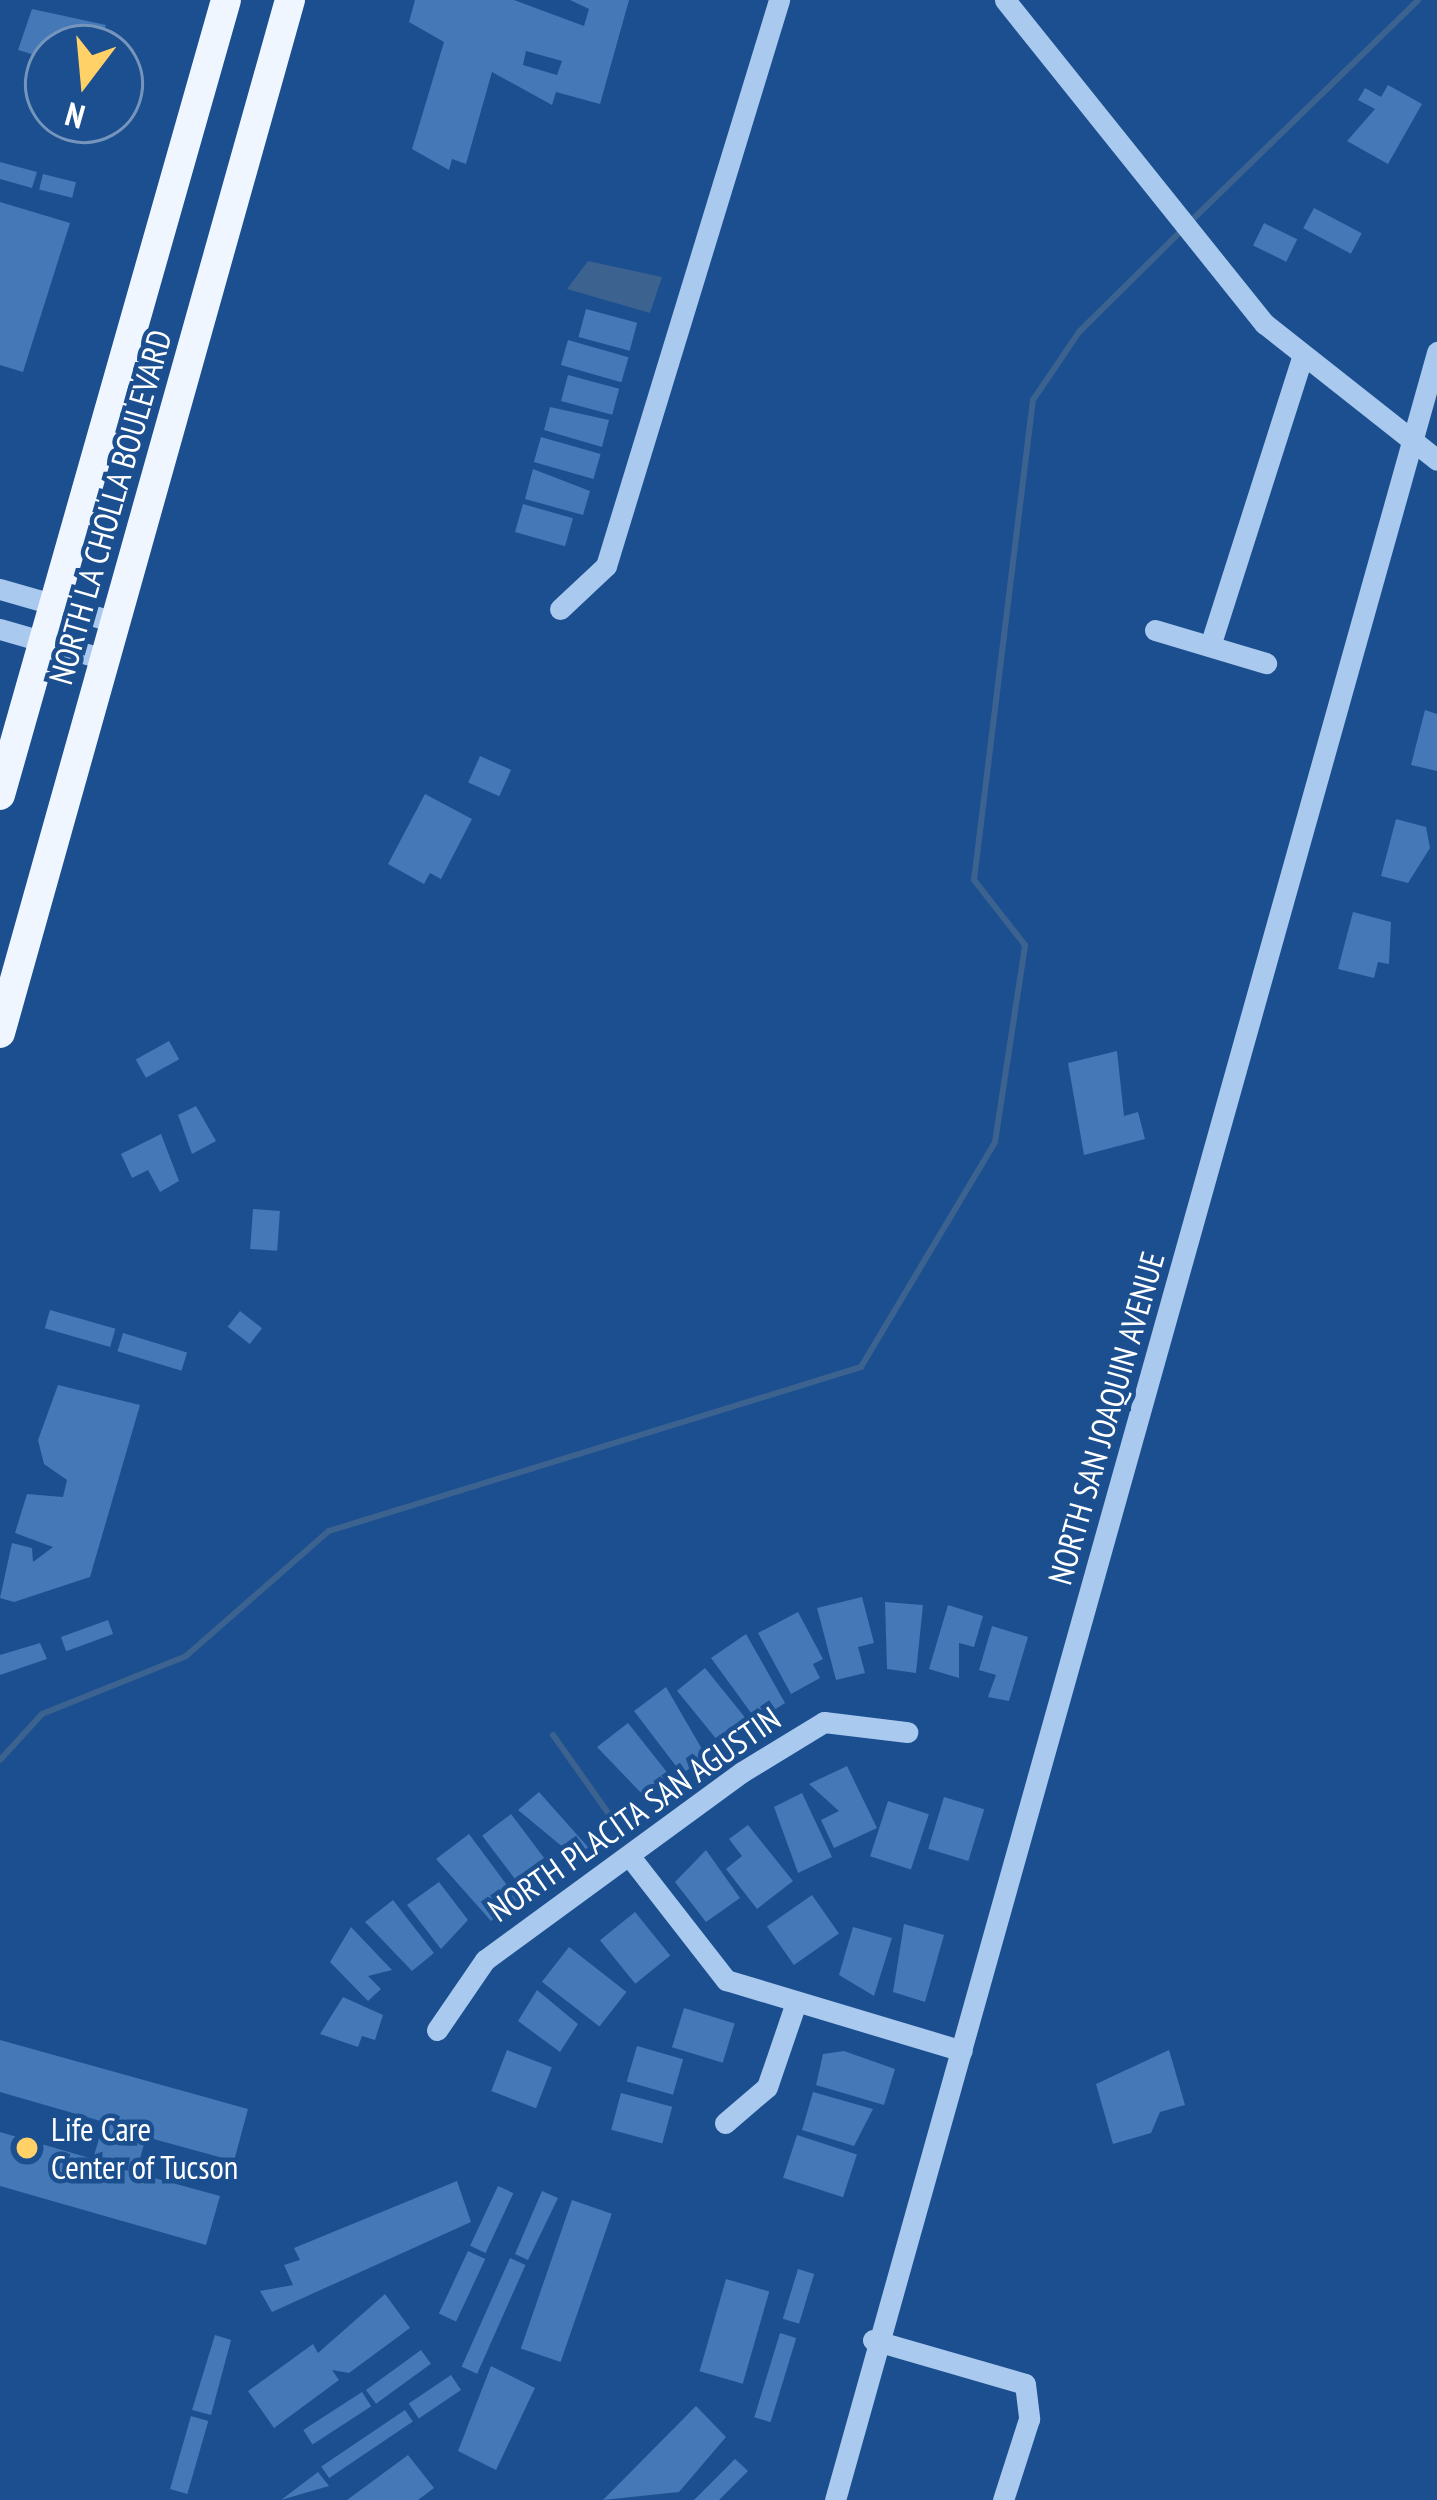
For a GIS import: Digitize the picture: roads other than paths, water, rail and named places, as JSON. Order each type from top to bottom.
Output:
[{"type":"main road","name":"NORTH LA CHOLLA BOULEVARD","points":[[0,795],[226,0]]},
{"type":"main road","name":"NORTH LA CHOLLA BOULEVARD","points":[[0,1033],[290,0]]},
{"type":"street","points":[[560,609],[606,566],[779,0]]},
{"type":"street","points":[[1005,0],[1301,360],[1437,460]]},
{"type":"street","name":"NORTH SAN JOAQUIN AVENUE","points":[[835,2500],[873,2340],[962,2050],[1437,352]]},
{"type":"street","points":[[1210,646],[1301,360]]},
{"type":"street","points":[[0,590],[115,622]]},
{"type":"street","points":[[0,629],[104,659]]},
{"type":"street","points":[[1155,630],[1266,663]]},
{"type":"street","name":"NORTH PLACITA SAN AGUSTIN","points":[[437,2030],[485,1960],[824,1722],[907,1732]]},
{"type":"street","points":[[631,1858],[696,1952],[726,1980],[794,2008],[962,2050]]},
{"type":"street","points":[[725,2123],[767,2087],[794,2008]]},
{"type":"street","points":[[873,2340],[1025,2384],[1029,2419],[1003,2500]]},
{"type":"water","points":[[588,261],[662,277],[650,313],[567,289]]},
{"type":"waterway","points":[[1190,222],[1418,0]]},
{"type":"waterway","points":[[0,1760],[42,1714],[186,1656],[329,1531],[861,1367],[995,1142],[1025,945],[974,880],[1033,400],[1079,332],[1181,231]]},
{"type":"waterway","points":[[553,1735],[623,1834]]},
{"type":"place","name":"Life Care Center of Tucson","points":[[27,2148]]}]
